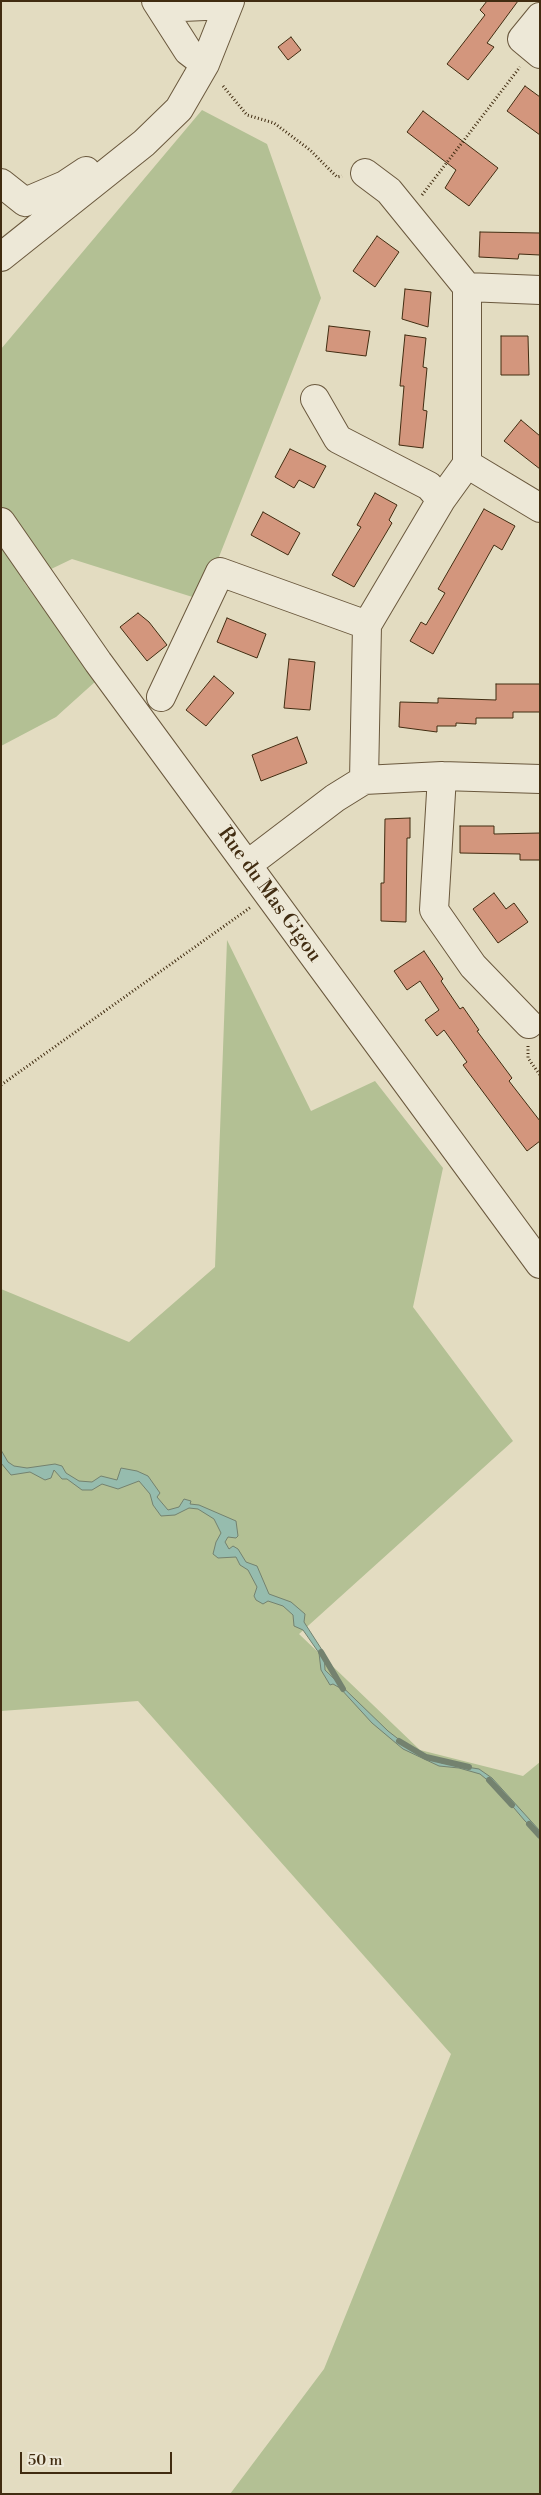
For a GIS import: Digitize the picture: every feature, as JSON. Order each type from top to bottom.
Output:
[{"type":"street","points":[[157,2],[182,7],[205,6],[219,1]]},
{"type":"street","points":[[1,258],[125,159],[179,109],[205,64],[230,1]]},
{"type":"street","points":[[157,2],[188,51],[205,64]]},
{"type":"street","points":[[537,51],[522,39],[540,17]]},
{"type":"street","points":[[1,183],[26,202],[65,185],[101,161],[125,159]]},
{"type":"street","points":[[364,780],[367,625],[441,500],[467,464],[467,287],[389,191],[365,174]]},
{"type":"street","points":[[467,287],[540,290]]},
{"type":"street","points":[[315,399],[338,439],[429,486],[441,500]]},
{"type":"street","points":[[467,464],[540,508]]},
{"type":"street","name":"Rue du Mas Gigou","points":[[1,522],[98,662],[540,1264]]},
{"type":"street","points":[[161,697],[220,572],[367,625]]},
{"type":"street","points":[[247,865],[336,798],[364,780],[442,776],[540,779]]},
{"type":"street","points":[[442,776],[434,910],[473,966],[529,1024]]},
{"type":"path","points":[[406,212],[417,202],[537,51]]},
{"type":"path","points":[[223,86],[247,115],[274,123],[310,150],[337,177],[365,174]]},
{"type":"path","points":[[1,1085],[231,922],[268,893]]},
{"type":"path","points":[[529,1024],[528,1058],[540,1075]]},
{"type":"shaded area","points":[[202,110],[267,144],[321,298],[202,600],[72,559],[24,582],[96,681],[56,717],[1,746],[1,349]]},
{"type":"shaded area","points":[[227,940],[311,1111],[375,1081],[443,1168],[413,1307],[513,1441],[299,1634],[420,1750],[523,1776],[540,1762],[540,2494],[230,2494],[324,2369],[451,2054],[138,1701],[1,1711],[1,1289],[129,1342],[215,1267]]},
{"type":"shaded area","points":[[1,1450],[8,1462],[14,1466],[27,1468],[55,1464],[62,1466],[66,1473],[79,1481],[92,1482],[101,1476],[117,1480],[121,1468],[137,1471],[148,1476],[160,1493],[157,1497],[168,1510],[179,1507],[184,1499],[191,1501],[190,1504],[199,1505],[236,1521],[238,1536],[236,1538],[228,1537],[225,1542],[229,1549],[233,1546],[238,1549],[246,1562],[257,1566],[269,1594],[291,1602],[305,1614],[304,1622],[324,1653],[325,1670],[388,1731],[419,1755],[442,1763],[479,1769],[492,1778],[540,1831],[540,1835],[525,1821],[497,1788],[480,1774],[459,1768],[439,1766],[403,1749],[372,1723],[340,1688],[333,1684],[330,1685],[321,1670],[319,1653],[303,1630],[294,1626],[293,1615],[283,1606],[268,1601],[263,1604],[256,1600],[254,1596],[257,1587],[248,1570],[240,1565],[236,1557],[218,1558],[213,1554],[221,1533],[214,1519],[198,1509],[189,1508],[175,1515],[161,1516],[153,1505],[150,1494],[139,1481],[118,1489],[102,1484],[92,1490],[82,1490],[67,1479],[62,1479],[54,1470],[51,1478],[45,1480],[30,1472],[11,1475],[1,1463]]},
{"type":"building","points":[[487,1],[518,1],[487,43],[494,47],[468,80],[447,64],[485,15],[480,10]]},
{"type":"building","points":[[291,37],[301,50],[288,60],[278,47]]},
{"type":"building","points":[[525,86],[540,97],[540,135],[507,111]]},
{"type":"building","points":[[423,111],[498,168],[469,206],[445,188],[456,170],[407,132]]},
{"type":"building","points":[[480,232],[540,233],[540,255],[519,254],[518,259],[479,257]]},
{"type":"building","points":[[377,236],[399,252],[375,287],[353,271]]},
{"type":"building","points":[[405,289],[431,292],[428,327],[402,319]]},
{"type":"building","points":[[329,326],[370,331],[366,356],[326,351]]},
{"type":"building","points":[[405,335],[426,338],[423,367],[427,368],[423,410],[427,411],[423,448],[399,445],[404,386],[400,386]]},
{"type":"building","points":[[501,336],[528,336],[529,375],[501,375]]},
{"type":"building","points":[[521,420],[540,436],[540,469],[504,441]]},
{"type":"building","points":[[290,449],[326,466],[314,488],[299,480],[294,488],[275,477]]},
{"type":"building","points":[[375,493],[397,505],[389,520],[392,523],[354,587],[332,575],[361,527],[357,525]]},
{"type":"building","points":[[484,509],[515,526],[502,550],[494,545],[433,654],[410,641],[421,622],[426,625],[445,593],[438,589]]},
{"type":"building","points":[[263,512],[300,533],[288,555],[251,535]]},
{"type":"building","points":[[138,613],[149,622],[167,645],[147,661],[120,627]]},
{"type":"building","points":[[227,618],[266,634],[257,658],[217,642]]},
{"type":"building","points":[[289,659],[315,662],[310,710],[284,708]]},
{"type":"building","points":[[214,676],[234,693],[206,726],[186,710]]},
{"type":"building","points":[[496,684],[540,684],[540,712],[513,712],[513,718],[476,718],[476,724],[456,723],[456,726],[437,726],[437,732],[399,727],[400,702],[438,703],[438,698],[496,700]]},
{"type":"building","points":[[297,737],[307,763],[261,781],[252,755]]},
{"type":"building","points":[[410,818],[410,838],[407,838],[406,922],[381,921],[381,883],[384,883],[385,819]]},
{"type":"building","points":[[460,826],[494,826],[494,834],[540,833],[540,860],[520,860],[520,854],[460,853]]},
{"type":"building","points":[[494,893],[506,909],[514,903],[528,922],[498,943],[473,909]]},
{"type":"building","points":[[424,951],[460,1009],[463,1007],[479,1030],[477,1031],[512,1078],[509,1081],[540,1121],[540,1141],[527,1151],[463,1065],[467,1062],[444,1030],[437,1036],[425,1020],[439,1010],[420,981],[407,990],[394,971]]},
{"type":"waterway","points":[[321,1652],[343,1689]]},
{"type":"waterway","points":[[399,1741],[426,1757],[469,1767]]},
{"type":"waterway","points":[[489,1780],[512,1805]]},
{"type":"waterway","points":[[529,1824],[540,1836]]}]
